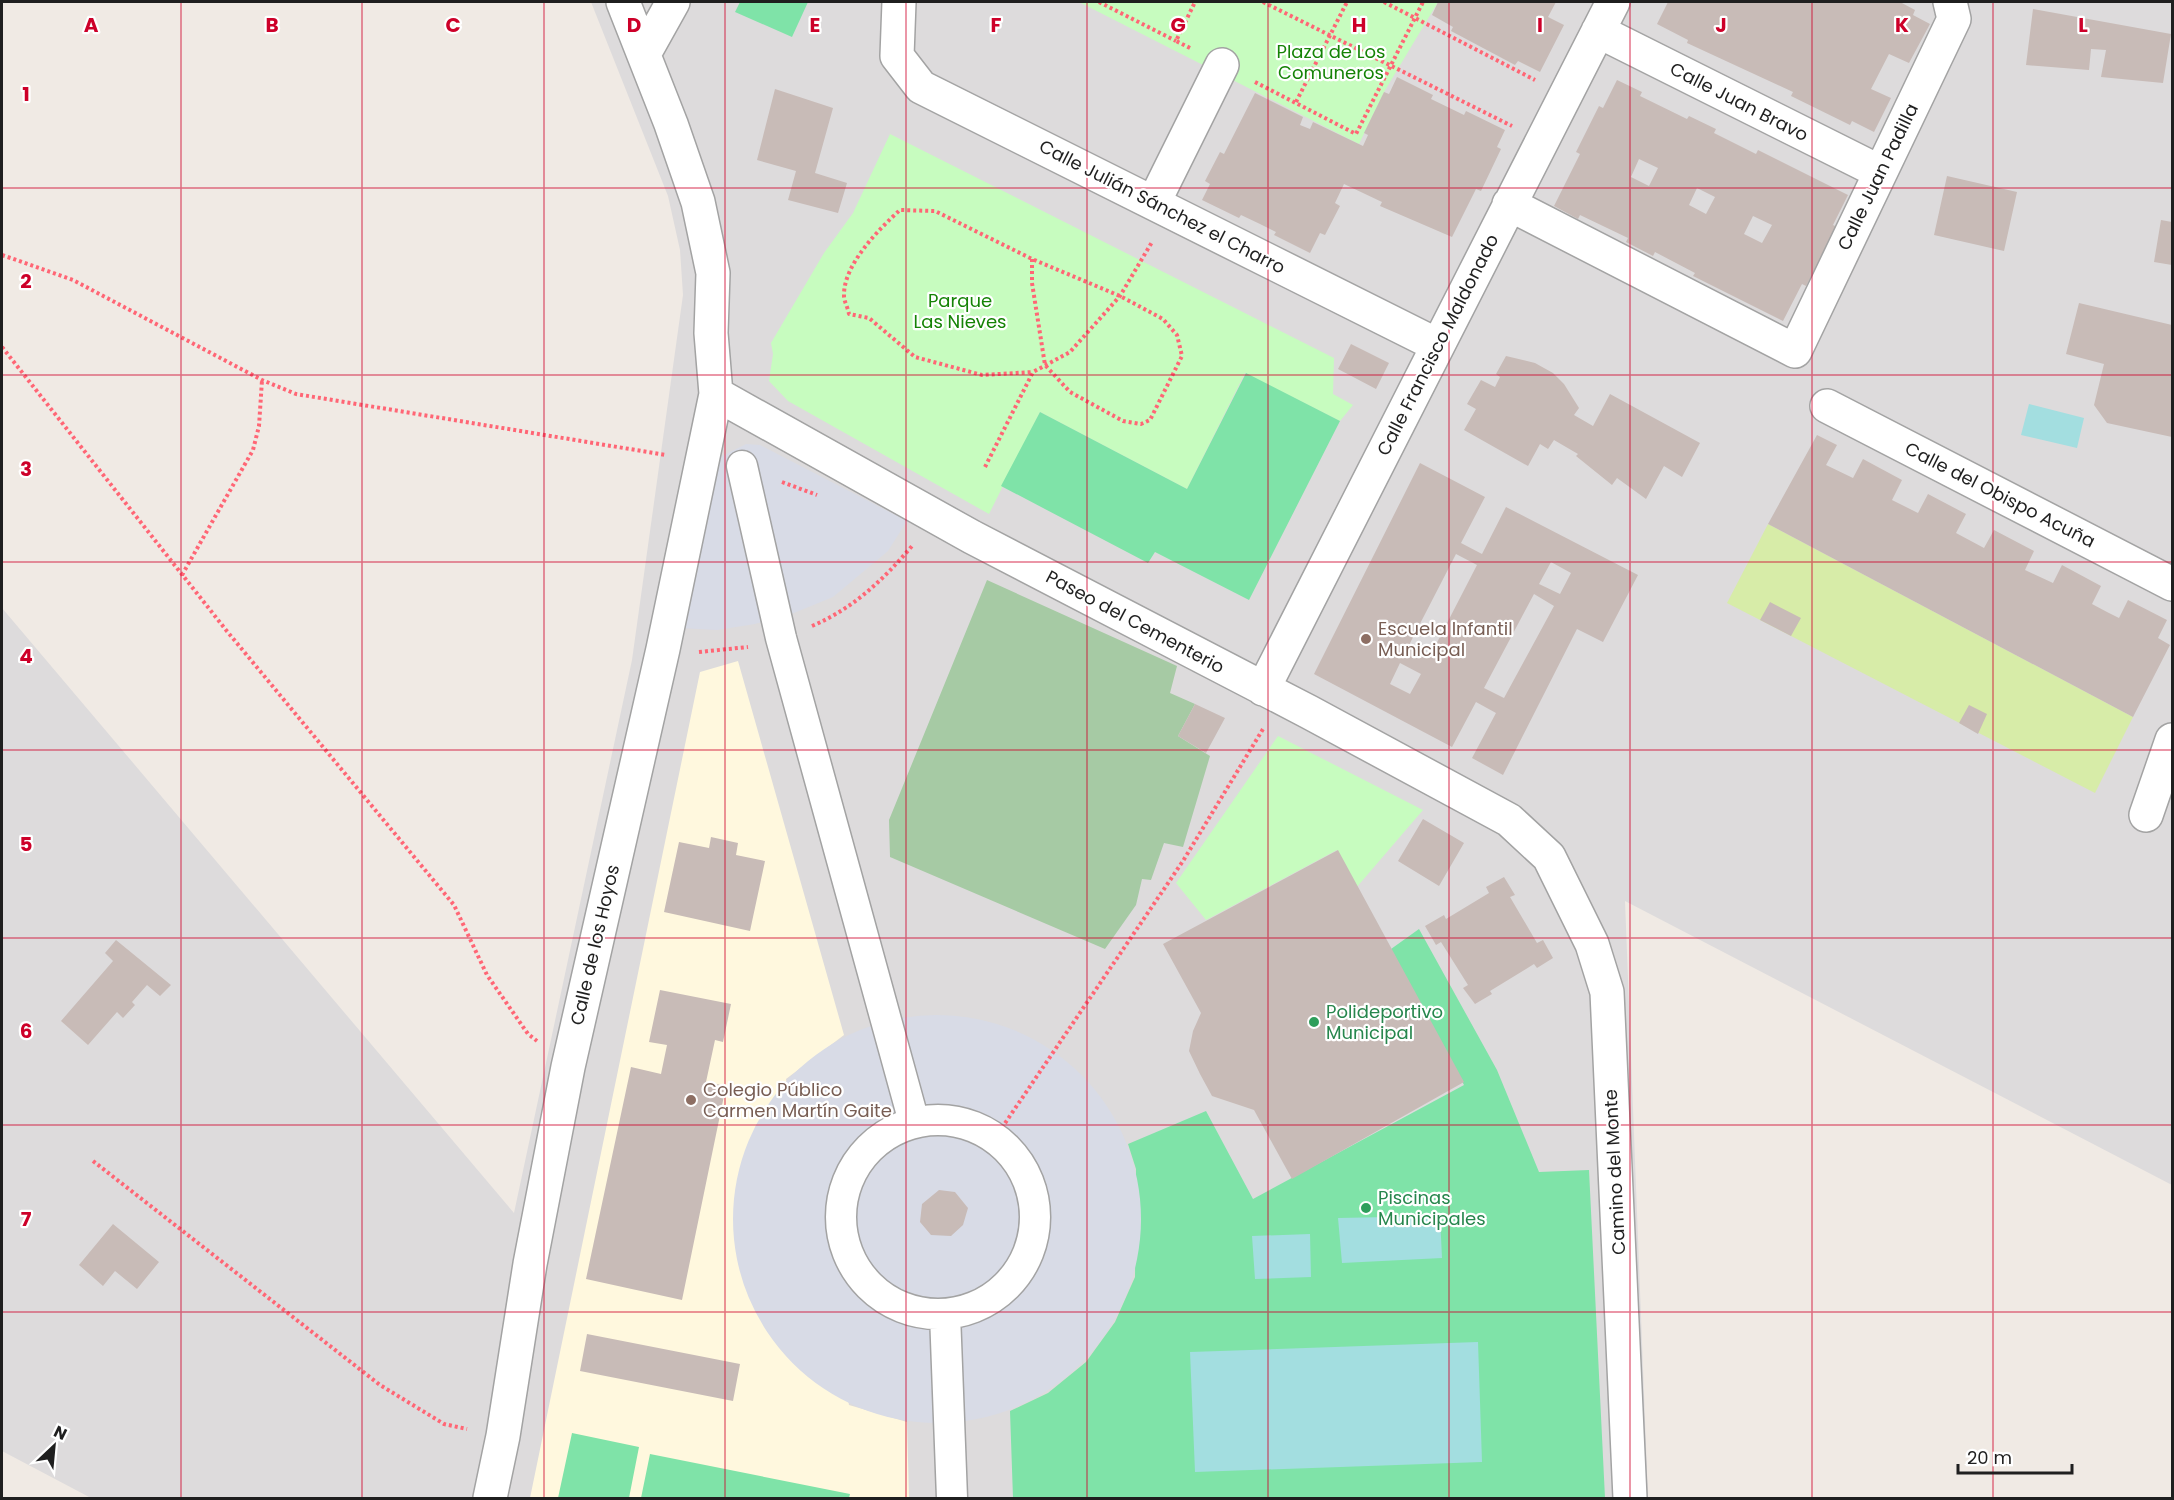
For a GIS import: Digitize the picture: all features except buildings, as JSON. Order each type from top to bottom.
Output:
[{"type":"street","name":"Calle Julián Sánchez el Charro","points":[[899,2],[897,56],[921,87],[1437,345]]},
{"type":"street","name":"Calle Francisco Maldonado","points":[[1266,704],[1437,345],[1613,2]]},
{"type":"street","name":"Calle Juan Padilla","points":[[1509,204],[1795,351],[1954,19],[1950,2]]},
{"type":"street","name":"Calle de los Hoyos","points":[[490,1498],[503,1436],[530,1264],[568,1066],[663,649],[716,394],[711,333],[713,273],[698,202],[644,54],[648,10]]},
{"type":"street","name":"Calle Juan Bravo","points":[[1598,30],[1880,172]]},
{"type":"street","points":[[1162,206],[1222,65]]},
{"type":"street","name":"Paseo del Cementerio","points":[[716,394],[1266,704],[1509,820],[1549,857]]},
{"type":"street","name":"Calle del Obispo Acuña","points":[[1827,406],[2172,584]]},
{"type":"street","points":[[742,466],[781,638],[915,1122]]},
{"type":"street","points":[[2146,814],[2172,740]]},
{"type":"street","name":"Camino del Monte","points":[[1549,857],[1592,944],[1607,992],[1630,1498]]},
{"type":"street","points":[[936,1119],[956,1121],[995,1138],[1012,1154],[1025,1174],[1033,1196],[1035,1220],[1032,1243],[1023,1265],[1008,1284],[979,1304],[945,1314],[921,1312],[898,1306],[878,1293],[861,1276],[848,1255],[842,1232],[841,1208],[846,1185],[857,1163],[873,1144],[892,1131],[915,1122],[936,1119]]},
{"type":"street","points":[[945,1314],[952,1498]]},
{"type":"path","points":[[1099,2],[1176,41]]},
{"type":"path","points":[[1263,2],[1542,141]]},
{"type":"path","points":[[1347,2],[1296,102],[1356,134],[1423,2]]},
{"type":"path","points":[[1384,2],[1564,96]]},
{"type":"path","points":[[1032,259],[1032,283],[1045,365],[1070,392],[1123,421],[1142,424],[1150,420],[1182,356],[1177,335],[1163,319],[1120,296],[1032,259],[935,211],[900,210],[878,230],[854,262],[844,295],[849,314],[868,318],[915,357],[982,375],[1033,372],[1045,365],[1070,352],[1120,296],[1142,261],[1162,206]]},
{"type":"path","points":[[2,255],[73,280],[262,380],[296,394],[667,455]]},
{"type":"path","points":[[2,347],[182,575],[454,905],[487,975],[528,1034],[568,1066]]},
{"type":"path","points":[[985,467],[1033,372]]},
{"type":"path","points":[[182,575],[253,450],[259,426],[262,380]]},
{"type":"path","points":[[995,1138],[1183,861],[1266,704]]},
{"type":"path","points":[[93,1161],[380,1385],[444,1424]]},
{"type":"shaded area","points":[[591,2],[2172,2],[2172,1185],[1625,901],[1648,1498],[91,1498],[2,1451],[2,608],[514,1213],[632,660],[683,295],[680,250],[668,196]]},
{"type":"shaded area","points":[[746,444],[760,445],[907,521],[888,551],[833,597],[794,613],[755,624],[717,630],[680,628],[711,475],[722,456]]},
{"type":"shaded area","name":"Colegio Público Carmen Martín Gaite","points":[[738,661],[844,1035],[786,1079],[849,1405],[907,1422],[909,1498],[530,1498],[700,672]]},
{"type":"shaded area","points":[[937,1015],[977,1019],[1015,1030],[1051,1049],[1067,1061],[1095,1089],[1117,1123],[1133,1160],[1141,1219],[1137,1259],[1126,1297],[1107,1333],[1095,1349],[1067,1377],[1033,1399],[996,1415],[937,1423],[897,1419],[859,1408],[823,1389],[807,1377],[779,1349],[757,1315],[741,1278],[733,1219],[737,1179],[748,1141],[767,1105],[779,1089],[807,1061],[841,1039],[878,1023]]},
{"type":"green space","points":[[740,2],[808,2],[792,37],[735,12]]},
{"type":"green space","name":"Plaza de Los Comuneros","points":[[1079,2],[1438,2],[1384,92],[1359,144]]},
{"type":"green space","name":"Parque Las Nieves","points":[[890,134],[1334,358],[1333,394],[1353,405],[1340,421],[1245,373],[1187,489],[1040,412],[989,514],[788,401],[769,381],[773,354],[771,343],[824,253],[853,213]]},
{"type":"green space","points":[[1246,373],[1340,421],[1249,600],[1155,552],[1148,563],[1001,486],[1040,412],[1187,489]]},
{"type":"green space","points":[[1768,524],[2133,717],[2095,793],[1727,603]]},
{"type":"green space","points":[[987,580],[1177,666],[1170,693],[1195,704],[1178,736],[1210,756],[1183,847],[1164,843],[1151,880],[1142,879],[1136,905],[1105,949],[890,857],[889,820]]},
{"type":"green space","points":[[1278,736],[1423,810],[1356,888],[1337,850],[1206,920],[1176,883]]},
{"type":"green space","name":"Piscinas Municipales","points":[[1419,929],[1497,1070],[1539,1172],[1589,1170],[1605,1498],[1013,1498],[1010,1411],[1048,1393],[1086,1362],[1115,1322],[1135,1277],[1136,1169],[1128,1144],[1206,1111],[1253,1199],[1464,1085],[1391,949]]},
{"type":"green space","points":[[572,1433],[639,1447],[629,1498],[558,1498]]},
{"type":"green space","points":[[650,1454],[850,1494],[849,1498],[641,1498]]},
{"type":"water","points":[[2029,404],[2084,418],[2077,448],[2021,435]]},
{"type":"water","points":[[1440,1216],[1442,1258],[1342,1263],[1338,1218]]},
{"type":"water","points":[[1310,1234],[1311,1277],[1255,1279],[1252,1236]]},
{"type":"water","points":[[1478,1342],[1482,1462],[1195,1472],[1190,1352]]},
{"type":"place","name":"Escuela Infantil Municipal","points":[[1366,639]]},
{"type":"place","name":"Polideportivo Municipal","points":[[1314,1022]]},
{"type":"place","name":"Colegio Público Carmen Martín Gaite","points":[[691,1100]]},
{"type":"place","name":"Piscinas Municipales","points":[[1366,1208]]}]
